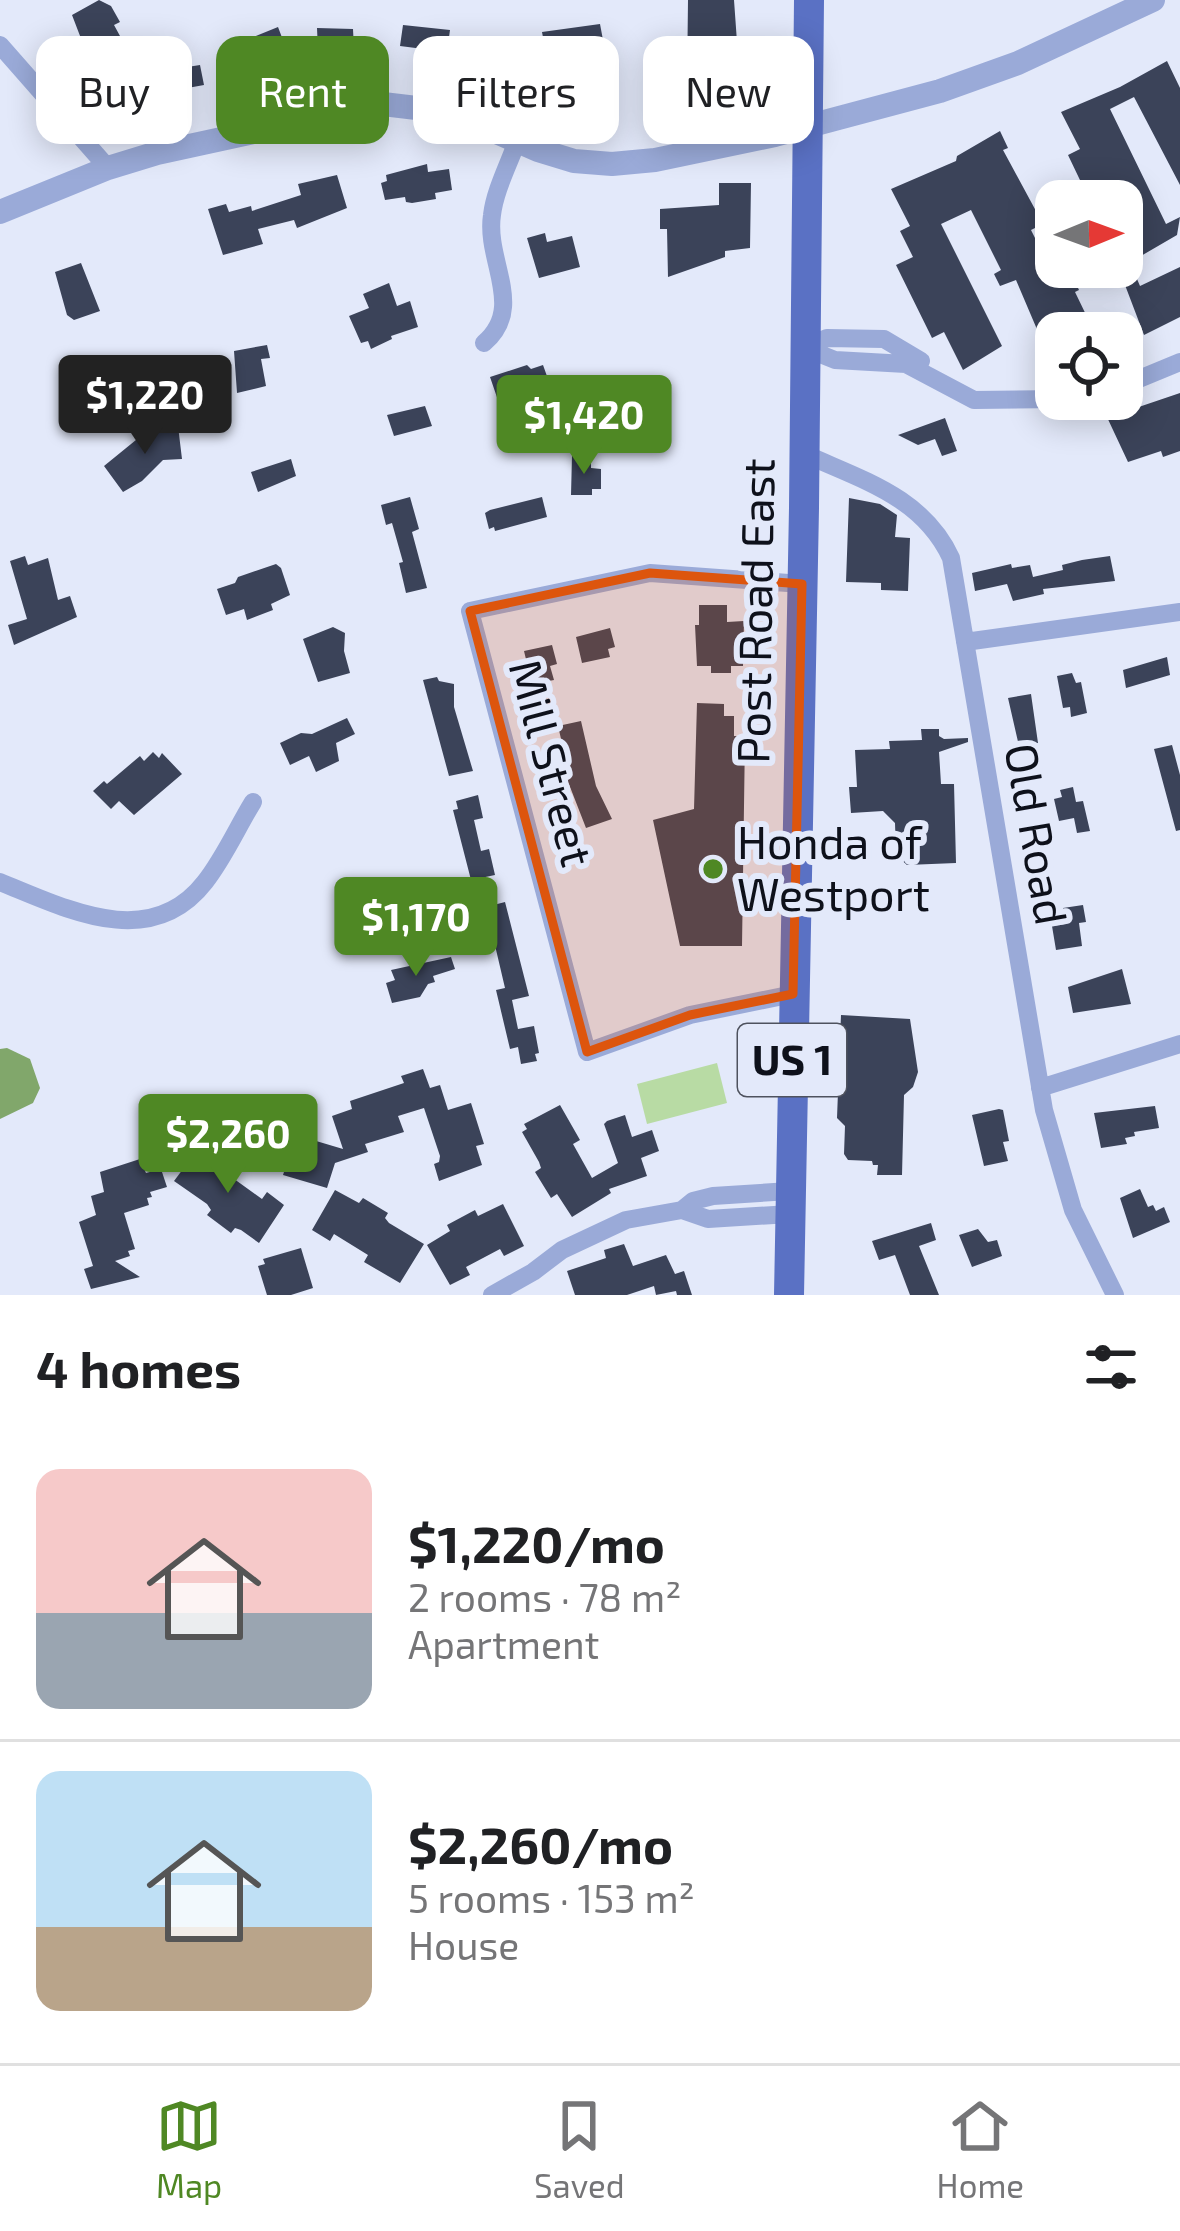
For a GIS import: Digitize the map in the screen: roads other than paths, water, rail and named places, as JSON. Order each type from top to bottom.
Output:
[{"type":"main road","name":"Post Road East","points":[[808,0],[808,36]]},
{"type":"main road","name":"Post Road East","points":[[789,1295],[808,144]]},
{"type":"street","points":[[814,124],[913,99],[1018,63],[1153,0]]},
{"type":"street","points":[[0,45],[108,168]]},
{"type":"street","points":[[0,212],[108,168],[296,120],[382,104],[413,108]]},
{"type":"street","points":[[484,343],[500,329],[504,307],[490,240],[492,212],[517,144]]},
{"type":"street","points":[[526,144],[574,161],[625,164],[740,144]]},
{"type":"street","points":[[805,348],[827,338],[884,339],[964,388],[994,400],[1035,399]]},
{"type":"street","points":[[1143,377],[1180,362]]},
{"type":"street","name":"Old Road","points":[[805,454],[892,494],[933,525],[955,572],[974,714],[1040,1088],[1063,1182],[1115,1295]]},
{"type":"street","name":"Mill Street","points":[[793,994],[690,1015],[587,1052],[470,611],[650,573],[802,584]]},
{"type":"street","points":[[965,642],[1180,612]]},
{"type":"street","points":[[0,882],[107,921],[136,921],[188,899],[205,882],[253,802]]},
{"type":"street","points":[[1040,1088],[1180,1045]]},
{"type":"street","points":[[492,1295],[562,1250],[626,1220],[682,1210],[708,1219],[790,1202]]},
{"type":"place","name":"Honda of Westport","points":[[713,869]]}]
